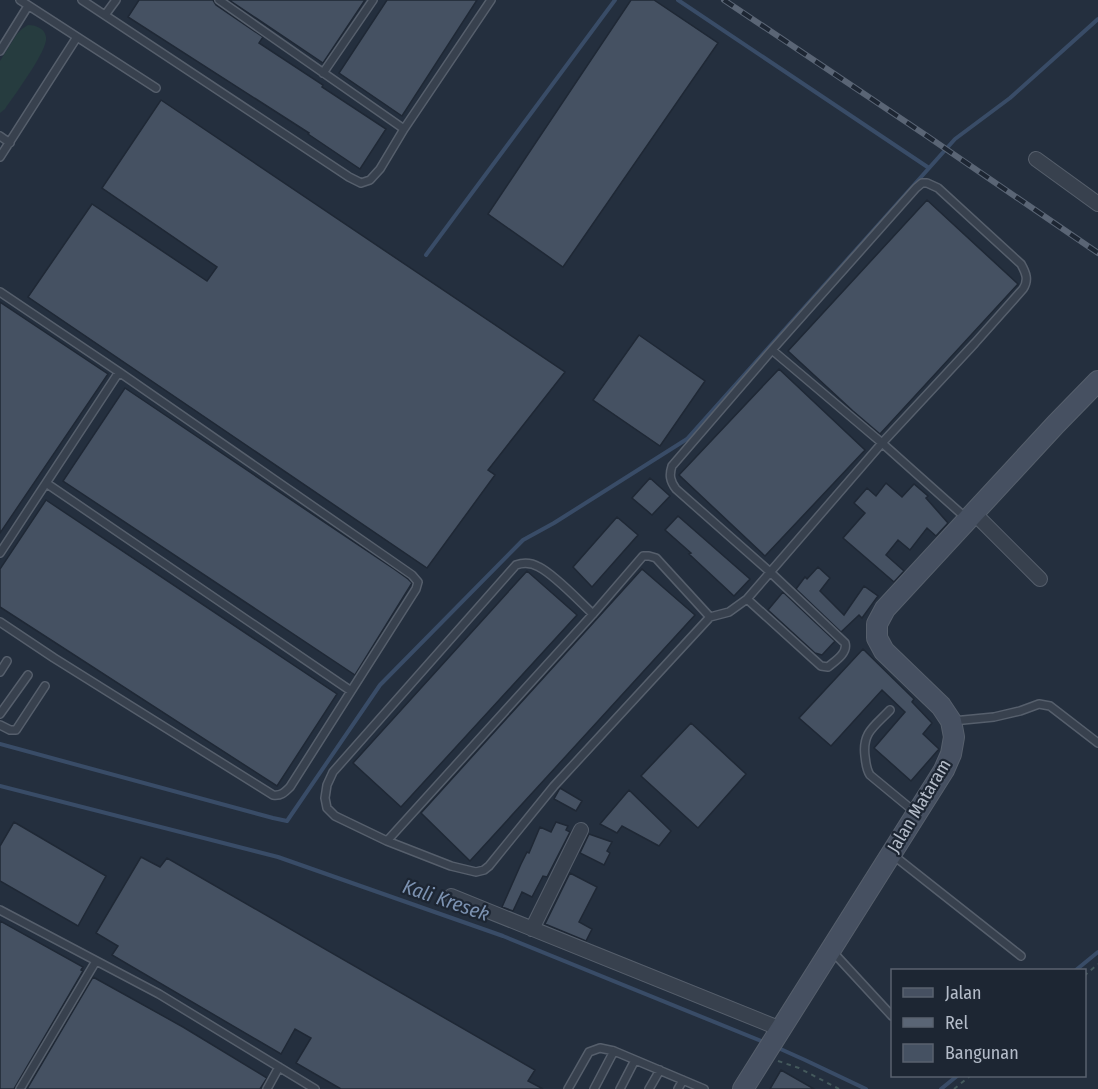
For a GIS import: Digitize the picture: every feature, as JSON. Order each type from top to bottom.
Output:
[{"type":"main road","points":[[951,721],[941,706],[884,651],[877,638],[877,624],[885,609],[1098,381]]},
{"type":"main road","name":"Jalan Mataram","points":[[743,1089],[944,770],[951,754],[954,737],[951,721]]},
{"type":"street","points":[[1036,159],[1098,204]]},
{"type":"street","points":[[971,517],[1041,579]]},
{"type":"street","points":[[532,929],[581,830]]},
{"type":"street","points":[[451,896],[780,1031]]},
{"type":"lane","points":[[20,0],[156,88]]},
{"type":"lane","points":[[82,0],[329,164],[362,183],[370,180],[380,169],[404,129],[491,0]]},
{"type":"lane","points":[[105,15],[116,0]]},
{"type":"lane","points":[[219,0],[404,129]]},
{"type":"lane","points":[[323,73],[373,0]]},
{"type":"lane","points":[[0,51],[28,6]]},
{"type":"lane","points":[[0,157],[77,37]]},
{"type":"lane","points":[[0,136],[10,143]]},
{"type":"lane","points":[[593,614],[539,566],[522,563],[516,565],[333,772],[327,785],[325,798],[327,808],[335,816],[387,841],[451,866],[476,872],[484,870],[554,786],[710,617],[729,612],[747,599],[770,572],[882,443],[1023,289],[1027,281],[1021,264],[938,188],[927,183],[922,183],[916,188],[672,466],[670,478],[676,489],[770,572],[845,643],[847,647],[845,651],[828,668],[821,666],[747,599]]},
{"type":"lane","points":[[0,292],[412,575],[418,582],[416,589],[290,787],[281,795],[273,795],[0,622]]},
{"type":"lane","points":[[772,350],[971,517]]},
{"type":"lane","points":[[0,553],[119,372]]},
{"type":"lane","points":[[46,483],[351,691]]},
{"type":"lane","points":[[387,841],[643,556],[649,555],[656,558],[710,617]]},
{"type":"lane","points":[[0,672],[7,662]]},
{"type":"lane","points":[[0,714],[28,675]]},
{"type":"lane","points":[[0,725],[16,730],[45,686]]},
{"type":"lane","points":[[951,721],[994,717],[1040,704],[1050,706],[1098,743]]},
{"type":"lane","points":[[890,710],[868,734],[865,741],[867,769],[870,776],[916,814]]},
{"type":"lane","points":[[891,854],[1021,956]]},
{"type":"lane","points":[[0,910],[159,994],[315,1089]]},
{"type":"lane","points":[[830,950],[891,1015]]},
{"type":"lane","points":[[20,1089],[96,961]]},
{"type":"lane","points":[[568,1089],[590,1052],[600,1048],[614,1051],[704,1089]]},
{"type":"lane","points":[[594,1089],[614,1051]]},
{"type":"lane","points":[[620,1089],[635,1060]]},
{"type":"lane","points":[[267,1089],[279,1067]]},
{"type":"lane","points":[[649,1089],[660,1070]]},
{"type":"lane","points":[[678,1089],[683,1080]]},
{"type":"path","points":[[1086,974],[1098,964]]},
{"type":"path","points":[[765,1055],[800,1068],[839,1089]]},
{"type":"path","points":[[954,1089],[969,1077]]},
{"type":"green space","points":[[28,25],[37,26],[44,31],[45,43],[30,73],[0,113],[0,61],[17,34]]},
{"type":"building","points":[[139,0],[213,0],[216,5],[263,37],[259,43],[386,129],[360,169],[309,133],[128,17]]},
{"type":"building","points":[[229,0],[365,0],[323,63]]},
{"type":"building","points":[[387,0],[477,0],[402,116],[339,73]]},
{"type":"building","points":[[631,0],[654,0],[718,43],[563,267],[488,214]]},
{"type":"building","points":[[161,100],[565,372],[488,470],[495,475],[427,568],[28,297],[92,204],[207,281],[217,267],[102,188]]},
{"type":"building","points":[[927,200],[1018,284],[880,434],[788,351]]},
{"type":"building","points":[[0,302],[108,374],[0,533]]},
{"type":"building","points":[[639,335],[705,381],[660,446],[593,400]]},
{"type":"building","points":[[779,369],[865,450],[765,556],[679,475]]},
{"type":"building","points":[[125,388],[412,583],[355,675],[63,481]]},
{"type":"building","points":[[650,478],[670,496],[652,515],[632,498]]},
{"type":"building","points":[[886,483],[902,497],[914,484],[928,496],[926,498],[948,523],[936,536],[927,528],[910,550],[898,540],[886,555],[904,571],[894,582],[843,538],[865,513],[854,503],[867,488],[876,496]]},
{"type":"building","points":[[46,500],[337,694],[277,786],[0,607],[0,569]]},
{"type":"building","points":[[678,516],[750,579],[734,596],[665,530]]},
{"type":"building","points":[[617,517],[638,535],[592,587],[573,567]]},
{"type":"building","points":[[818,567],[830,578],[820,591],[844,615],[864,586],[878,596],[862,618],[859,615],[841,632],[796,589],[805,577],[807,579]]},
{"type":"building","points":[[642,569],[695,615],[470,861],[421,813]]},
{"type":"building","points":[[527,571],[577,615],[401,807],[353,763]]},
{"type":"building","points":[[783,592],[835,641],[822,655],[815,653],[768,610]]},
{"type":"building","points":[[863,649],[914,699],[912,702],[932,723],[923,734],[939,749],[911,781],[874,748],[905,712],[882,690],[831,746],[799,718]]},
{"type":"building","points":[[691,723],[746,774],[698,828],[641,776]]},
{"type":"building","points":[[560,788],[582,801],[576,811],[554,799]]},
{"type":"building","points":[[629,790],[671,831],[659,846],[622,826],[617,833],[600,824]]},
{"type":"building","points":[[14,822],[106,876],[78,926],[0,881],[0,846]]},
{"type":"building","points":[[556,822],[568,826],[566,830],[570,832],[547,877],[543,876],[532,897],[522,892],[513,911],[502,907],[540,827],[551,832]]},
{"type":"building","points":[[589,834],[612,842],[604,865],[580,853]]},
{"type":"building","points":[[141,857],[160,867],[167,858],[535,1070],[528,1081],[543,1089],[341,1089],[296,1063],[311,1038],[295,1029],[281,1054],[112,955],[118,946],[96,933]]},
{"type":"building","points":[[570,873],[597,887],[579,922],[592,929],[586,941],[545,924]]},
{"type":"building","points":[[0,921],[83,967],[81,970],[83,971],[14,1089],[0,1089]]},
{"type":"building","points":[[93,977],[183,1027],[267,1078],[260,1089],[27,1089]]},
{"type":"building","points":[[781,1070],[814,1089],[770,1089]]},
{"type":"waterway","points":[[426,255],[615,0]]},
{"type":"waterway","points":[[678,0],[929,168]]},
{"type":"waterway","points":[[0,744],[287,821],[380,685],[523,540],[687,439],[955,139],[1010,98],[1098,19]]},
{"type":"waterway","name":"Kali Kresek","points":[[0,786],[278,857],[503,936],[766,1043]]},
{"type":"waterway","name":"Kali Kresek","points":[[1077,969],[1098,952]]},
{"type":"waterway","name":"Kali Kresek","points":[[776,1047],[866,1089]]},
{"type":"waterway","name":"Kali Kresek","points":[[941,1089],[956,1077]]},
{"type":"railway","points":[[724,0],[1098,253]]}]
